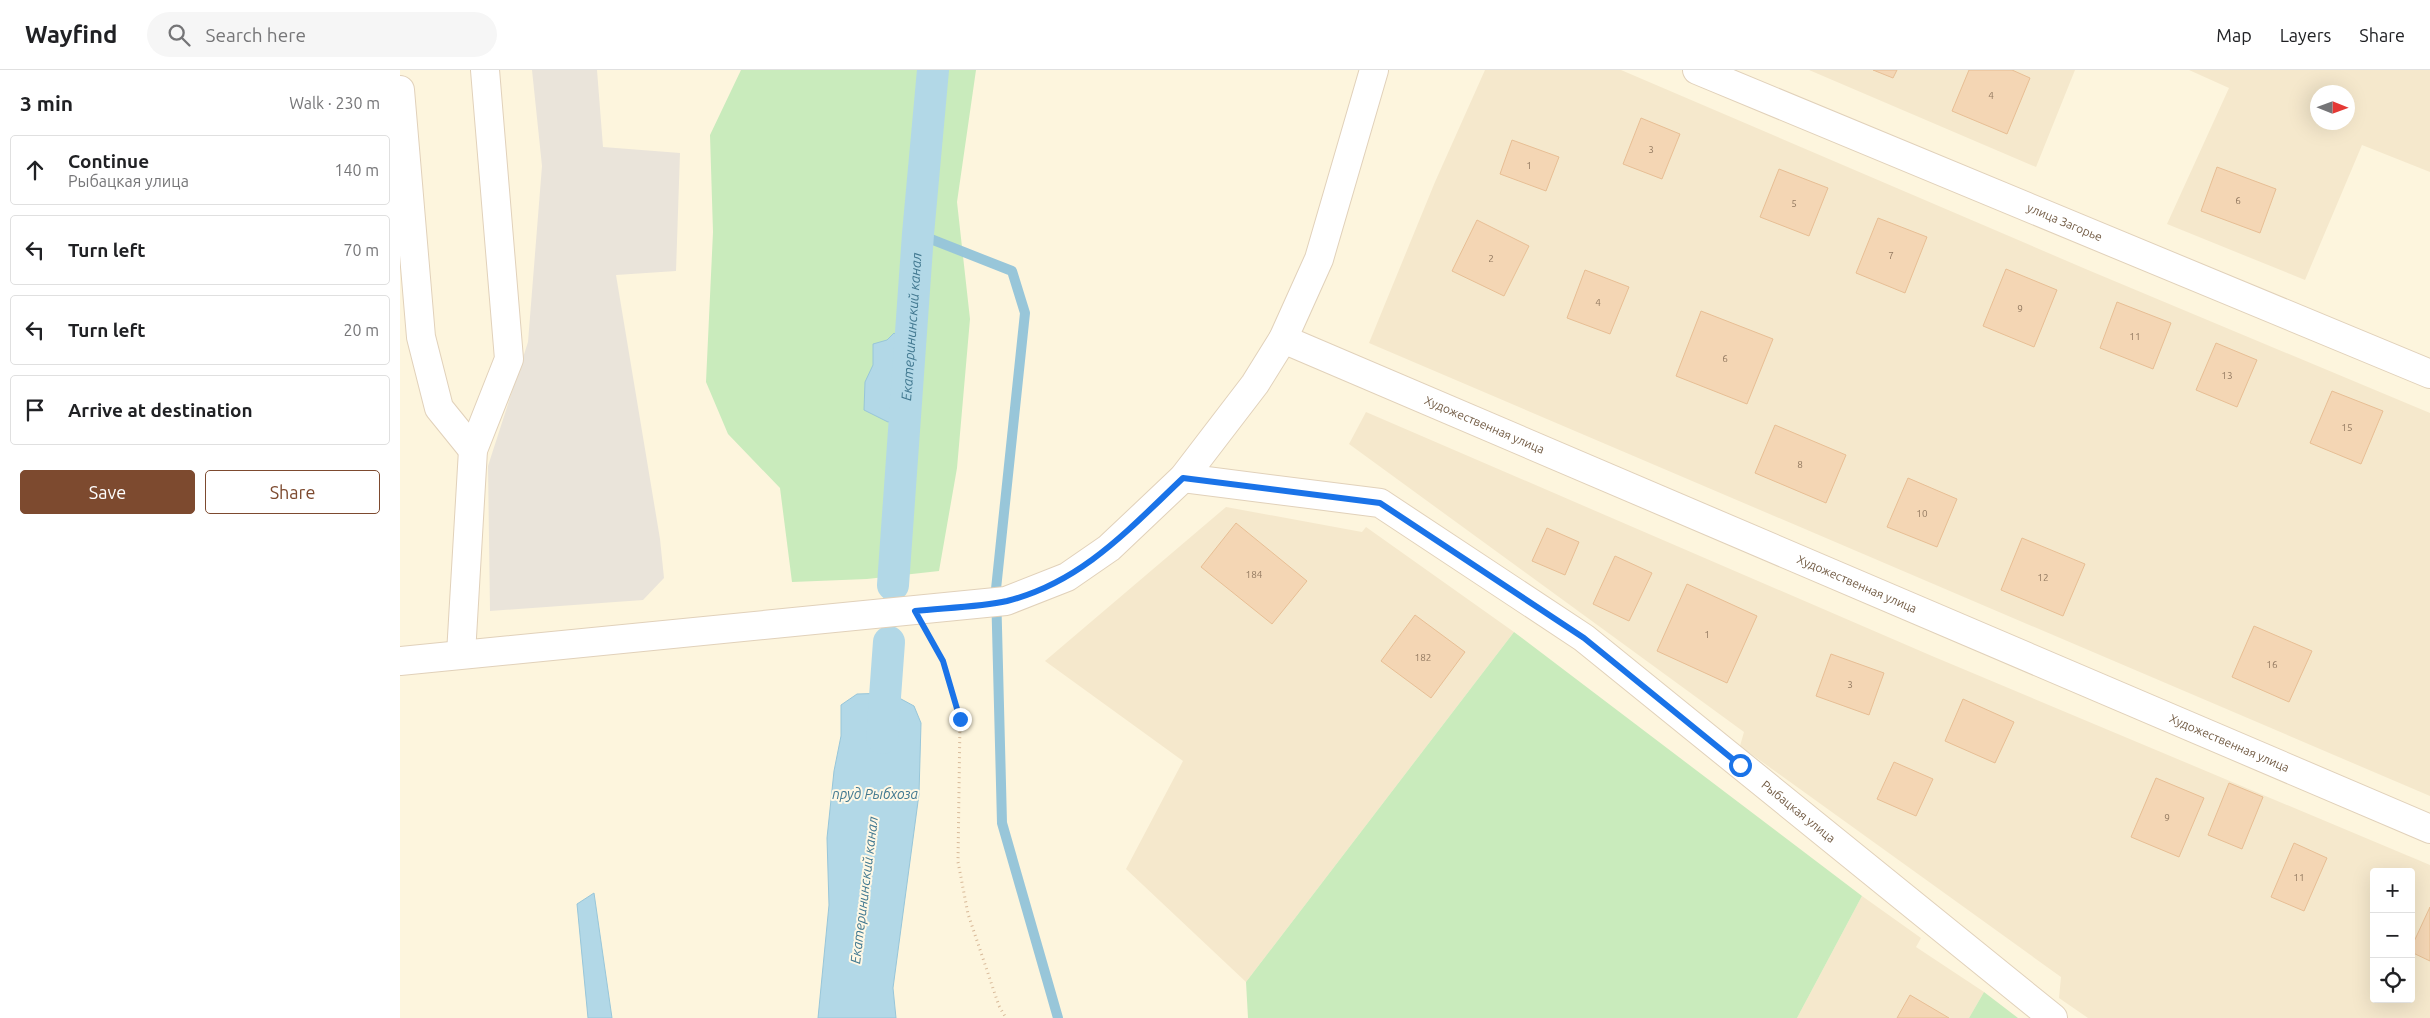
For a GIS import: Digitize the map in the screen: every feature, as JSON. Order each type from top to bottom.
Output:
[{"type":"street","points":[[460,654],[474,450],[509,359],[485,70]]},
{"type":"street","points":[[400,661],[1006,601],[1068,577],[1109,548],[1183,478],[1255,384],[1284,339],[1320,259],[1374,70]]},
{"type":"street","name":"улица Загорье","points":[[1698,70],[2430,374]]},
{"type":"street","points":[[400,90],[422,337],[439,408],[474,450]]},
{"type":"street","name":"Художественная улица","points":[[1284,339],[2430,829]]},
{"type":"street","name":"Рыбацкая улица","points":[[1183,478],[1380,503],[1584,638],[2053,1018]]},
{"type":"path","points":[[915,611],[943,661],[960,719],[958,862],[968,914],[999,1006],[1006,1018]]},
{"type":"shaded area","points":[[532,70],[597,70],[603,147],[680,153],[676,271],[616,275],[660,539],[664,578],[643,600],[490,611],[488,466],[528,342],[542,166]]},
{"type":"shaded area","points":[[1485,70],[1621,70],[2088,270],[2430,413],[2430,796],[1369,343],[1435,182]]},
{"type":"shaded area","points":[[1809,70],[2075,70],[2036,167]]},
{"type":"shaded area","points":[[2189,70],[2430,70],[2430,172],[2362,145],[2305,280],[2167,224],[2229,88]]},
{"type":"shaded area","points":[[1366,412],[1932,656],[2430,865],[2430,1018],[2088,1018],[2059,998],[2061,977],[1740,746],[1744,732],[1349,444]]},
{"type":"shaded area","points":[[1226,507],[1362,532],[1366,527],[1514,632],[1246,982],[1126,869],[1183,761],[1045,661]]},
{"type":"shaded area","points":[[1862,896],[1921,938],[1916,947],[1984,992],[1969,1018],[1797,1018]]},
{"type":"green space","points":[[741,70],[976,70],[957,202],[970,319],[957,468],[939,571],[867,579],[792,582],[780,488],[728,434],[706,382],[713,232],[710,135]]},
{"type":"green space","points":[[1514,632],[1862,896],[1797,1018],[1248,1018],[1246,982]]},
{"type":"green space","points":[[1984,992],[2018,1018],[1969,1018]]},
{"type":"water","points":[[894,333],[913,350],[918,371],[912,387],[911,417],[888,422],[864,410],[865,382],[873,365],[873,344],[887,340]]},
{"type":"water","name":"пруд Рыбхоза","points":[[890,693],[914,706],[921,723],[919,794],[893,988],[896,1018],[818,1018],[829,905],[827,838],[834,771],[841,736],[841,705],[857,694]]},
{"type":"water","points":[[594,893],[612,1018],[588,1018],[577,904]]},
{"type":"building","points":[[1873,70],[1897,70],[1893,78]]},
{"type":"building","points":[[1969,70],[2012,70],[2030,78],[2007,134],[1952,111]]},
{"type":"building","points":[[1641,118],[1680,134],[1662,179],[1623,164]]},
{"type":"building","points":[[1512,140],[1559,157],[1546,191],[1500,174]]},
{"type":"building","points":[[2217,167],[2276,189],[2260,233],[2201,211]]},
{"type":"building","points":[[1779,169],[1828,188],[1809,236],[1760,217]]},
{"type":"building","points":[[1878,218],[1927,237],[1905,293],[1856,273]]},
{"type":"building","points":[[1477,220],[1529,246],[1504,296],[1452,271]]},
{"type":"building","points":[[2006,269],[2057,290],[2034,347],[1983,326]]},
{"type":"building","points":[[1585,270],[1629,287],[1610,334],[1567,318]]},
{"type":"building","points":[[2117,302],[2171,323],[2153,369],[2100,348]]},
{"type":"building","points":[[1701,311],[1773,339],[1747,404],[1676,376]]},
{"type":"building","points":[[2216,343],[2257,360],[2237,407],[2196,390]]},
{"type":"building","points":[[2332,391],[2383,411],[2361,464],[2310,443]]},
{"type":"building","points":[[1775,425],[1846,455],[1826,503],[1755,473]]},
{"type":"building","points":[[1908,478],[1957,499],[1937,547],[1887,527]]},
{"type":"building","points":[[1236,523],[1307,581],[1272,624],[1201,567]]},
{"type":"building","points":[[1547,528],[1579,542],[1565,575],[1532,561]]},
{"type":"building","points":[[2022,538],[2085,564],[2063,616],[2001,590]]},
{"type":"building","points":[[1615,556],[1652,573],[1629,621],[1593,604]]},
{"type":"building","points":[[1687,584],[1757,616],[1727,683],[1657,651]]},
{"type":"building","points":[[1415,615],[1465,652],[1431,698],[1381,661]]},
{"type":"building","points":[[2254,626],[2312,651],[2289,702],[2232,677]]},
{"type":"building","points":[[1831,654],[1884,673],[1869,715],[1816,696]]},
{"type":"building","points":[[1963,699],[2014,722],[1995,763],[1945,741]]},
{"type":"building","points":[[1894,762],[1933,779],[1916,816],[1877,799]]},
{"type":"building","points":[[2156,778],[2204,798],[2179,857],[2131,837]]},
{"type":"building","points":[[2229,783],[2263,797],[2242,849],[2208,835]]},
{"type":"building","points":[[2294,843],[2327,858],[2304,911],[2271,897]]},
{"type":"building","points":[[2430,907],[2430,961],[2415,954],[2415,939]]},
{"type":"building","points":[[1910,995],[1949,1018],[1897,1018]]},
{"type":"waterway","name":"Екатерининский канал","points":[[893,585],[918,234],[933,70]]},
{"type":"waterway","points":[[918,234],[1012,271],[1025,313],[996,589],[1002,823],[1058,1018]]},
{"type":"waterway","name":"Екатерининский канал","points":[[882,738],[889,642]]},
{"type":"route","points":[[960,719],[943,661],[915,611],[1006,601],[1068,577],[1109,548],[1183,478],[1380,503],[1584,638],[1740,765]]}]
